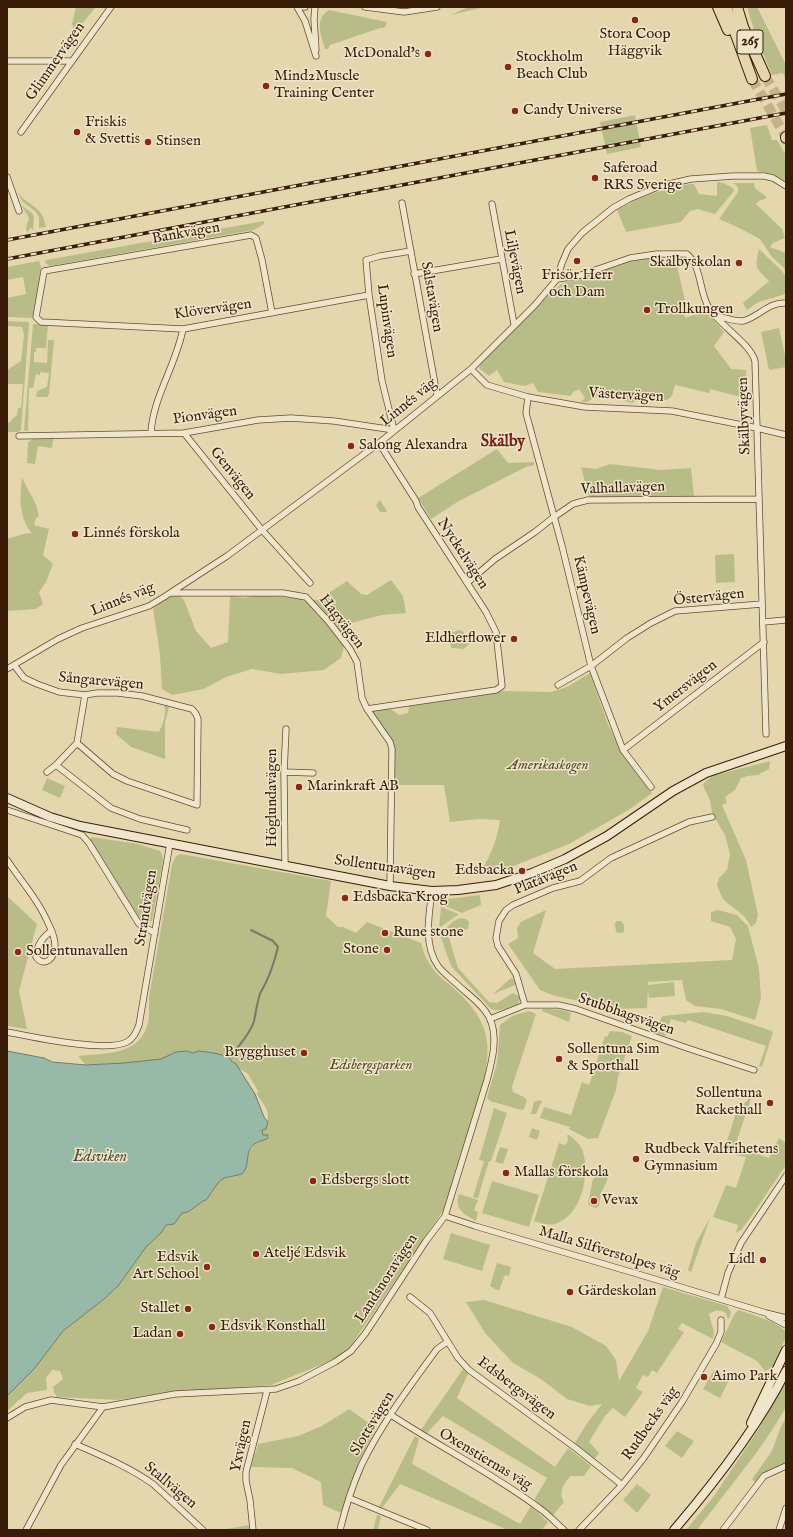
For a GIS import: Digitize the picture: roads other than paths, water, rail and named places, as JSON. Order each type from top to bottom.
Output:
[{"type":"highway","name":"265","points":[[718,7],[750,75],[726,7]]},
{"type":"highway","name":"265","points":[[737,7],[743,27],[765,76]]},
{"type":"street","name":"Glimmervägen","points":[[21,132],[111,7]]},
{"type":"street","points":[[297,7],[305,21],[316,56],[317,40],[314,19],[315,7]]},
{"type":"street","points":[[365,7],[393,12],[404,12],[437,7]]},
{"type":"street","points":[[7,61],[71,61]]},
{"type":"street","points":[[557,279],[568,249],[582,233],[613,208],[629,199],[660,186],[691,179],[751,176],[774,178],[786,186]]},
{"type":"street","points":[[7,177],[19,210]]},
{"type":"street","name":"Salstavägen","points":[[402,203],[437,395]]},
{"type":"street","name":"Liljevägen","points":[[492,204],[514,324]]},
{"type":"street","name":"Bankvägen","points":[[44,271],[251,235],[256,238],[262,260],[272,313]]},
{"type":"street","name":"Lupinvägen","points":[[394,430],[382,381],[369,295],[366,260],[375,257],[411,252]]},
{"type":"street","name":"Skälbyvägen","points":[[557,279],[578,276],[630,258],[657,254],[688,254],[694,259],[703,296],[708,307],[728,330],[750,350],[753,355],[755,361],[766,734]]},
{"type":"street","points":[[414,274],[501,259]]},
{"type":"street","name":"Klövervägen","points":[[44,271],[36,317],[41,322],[183,329],[369,295]]},
{"type":"street","name":"Linnés väg","points":[[7,669],[58,639],[82,628],[148,606],[171,593],[227,556],[379,443],[471,369],[514,324],[535,305],[557,279]]},
{"type":"street","points":[[715,316],[741,321],[747,320],[776,303],[786,303]]},
{"type":"street","points":[[151,433],[151,425],[160,395],[183,329]]},
{"type":"street","name":"Västervägen","points":[[471,369],[487,385],[528,398],[585,406],[672,411],[786,435]]},
{"type":"street","name":"Kämpevägen","points":[[528,398],[526,413],[554,516],[591,666],[623,750],[651,787]]},
{"type":"street","name":"Pionvägen","points":[[19,436],[184,433],[258,420],[291,418],[334,421],[394,430]]},
{"type":"street","name":"Genvägen","points":[[184,433],[262,530]]},
{"type":"street","name":"Nyckelvägen","points":[[367,709],[496,690],[502,686],[496,632],[486,612],[418,507],[416,501],[379,443]]},
{"type":"street","name":"Valhallavägen","points":[[467,583],[495,559],[573,504],[588,500],[759,499]]},
{"type":"street","points":[[262,530],[310,583]]},
{"type":"street","name":"Hagvägen","points":[[171,593],[283,593],[306,597],[329,622],[350,649],[357,662],[362,698],[367,709],[390,742],[392,749],[390,886]]},
{"type":"street","name":"Östervägen","points":[[558,685],[591,666],[627,638],[651,623],[674,612],[762,604]]},
{"type":"street","points":[[763,622],[786,620]]},
{"type":"street","name":"Ymersvägen","points":[[623,750],[764,642]]},
{"type":"street","name":"Sångarevägen","points":[[14,665],[24,678],[59,692],[86,695],[97,693],[118,693],[142,696],[192,709],[198,719],[197,805],[127,781],[113,774],[77,743]]},
{"type":"street","points":[[48,772],[77,743],[86,695]]},
{"type":"street","name":"Höglundavägen","points":[[285,866],[284,772],[286,729]]},
{"type":"street","name":"Sollentunavägen","points":[[7,798],[50,817],[80,826],[390,886],[432,892],[496,885],[532,873],[565,859],[607,836],[673,790],[706,773],[741,760],[786,748]]},
{"type":"street","points":[[56,764],[111,808],[140,819],[188,830]]},
{"type":"street","points":[[284,772],[313,773]]},
{"type":"street","points":[[7,810],[82,835],[89,843],[139,924],[155,933]]},
{"type":"street","name":"Platåvägen","points":[[525,1005],[516,974],[498,946],[496,938],[499,921],[506,910],[513,905],[553,888],[580,881],[611,858],[690,822],[712,817]]},
{"type":"street","name":"Strandvägen","points":[[7,1032],[45,1039],[96,1045],[114,1045],[126,1042],[135,1035],[140,1025],[170,843]]},
{"type":"street","points":[[7,860],[36,901],[50,926],[55,942],[55,953],[50,960],[46,962],[40,961],[37,959],[36,955],[38,945],[51,932]]},
{"type":"street","name":"Landsnoravägen","points":[[7,1418],[25,1407],[51,1400],[103,1407],[175,1394],[267,1391],[285,1387],[299,1382],[335,1362],[351,1351],[365,1334],[426,1241],[445,1216],[488,1080],[493,1058],[494,1041],[490,1019],[478,1004],[438,966],[433,954],[429,942],[428,921],[432,892]]},
{"type":"street","name":"Stubbhagsvägen","points":[[490,1019],[525,1005],[559,1005],[576,1009],[754,1070]]},
{"type":"street","points":[[721,1300],[728,1273],[741,1243],[786,1176]]},
{"type":"street","name":"Malla Silfverstolpes väg","points":[[445,1216],[721,1300],[786,1318]]},
{"type":"street","name":"Edsbergsvägen","points":[[410,1298],[430,1313],[447,1342],[458,1358],[469,1370],[577,1449],[622,1485]]},
{"type":"street","name":"Malla Silfverstolpes väg","points":[[766,1313],[786,1325]]},
{"type":"street","name":"Rudbecks väg","points":[[579,1530],[622,1485],[643,1459],[682,1402],[716,1344],[721,1332],[721,1320]]},
{"type":"street","name":"Slottsvägen","points":[[340,1530],[349,1498],[361,1467],[378,1435],[437,1349],[447,1342]]},
{"type":"street","points":[[742,1442],[786,1350]]},
{"type":"street","points":[[674,1530],[710,1486],[742,1442],[770,1401],[786,1371]]},
{"type":"street","name":"Yxvägen","points":[[253,1530],[246,1472],[267,1391]]},
{"type":"street","points":[[26,1530],[61,1466],[75,1444],[103,1407]]},
{"type":"street","name":"Oxenstiernas väg","points":[[391,1416],[428,1440],[497,1479],[540,1508],[564,1530]]},
{"type":"street","name":"Stallvägen","points":[[75,1444],[127,1468],[153,1484],[203,1530]]},
{"type":"street","points":[[723,1530],[764,1476],[786,1466]]},
{"type":"street","points":[[349,1498],[427,1530]]},
{"type":"street","points":[[779,1530],[786,1508]]},
{"type":"water","name":"Edsviken","points":[[7,1051],[44,1058],[52,1062],[86,1065],[161,1059],[176,1052],[186,1051],[193,1053],[199,1051],[214,1053],[229,1057],[232,1062],[236,1064],[255,1094],[264,1117],[268,1122],[266,1129],[262,1130],[263,1135],[268,1135],[267,1139],[258,1142],[250,1150],[247,1164],[242,1174],[224,1178],[218,1183],[206,1200],[188,1212],[182,1213],[174,1224],[166,1225],[162,1232],[146,1247],[118,1286],[63,1331],[34,1369],[7,1396]]},
{"type":"waterway","points":[[229,1057],[236,1050],[250,1030],[254,1021],[260,994],[275,960],[278,947],[273,941],[251,930]]},
{"type":"tunnel","points":[[765,76],[786,111]]},
{"type":"tunnel","points":[[752,79],[786,137]]},
{"type":"railway","points":[[7,240],[786,94]]},
{"type":"railway","points":[[7,259],[786,113]]},
{"type":"place","name":"Stora Coop Häggvik","points":[[635,20]]},
{"type":"place","name":"McDonald's","points":[[428,54]]},
{"type":"place","name":"Stockholm Beach Club","points":[[508,67]]},
{"type":"place","name":"Mind2Muscle Training Center","points":[[266,86]]},
{"type":"place","name":"Candy Universe","points":[[515,111]]},
{"type":"place","name":"Friskis & Svettis","points":[[77,132]]},
{"type":"place","name":"Stinsen","points":[[148,142]]},
{"type":"place","name":"Saferoad RRS Sverige","points":[[595,178]]},
{"type":"place","name":"Frisör Herr och Dam","points":[[577,261]]},
{"type":"place","name":"Skälbyskolan","points":[[739,263]]},
{"type":"place","name":"Trollkungen","points":[[647,310]]},
{"type":"place","name":"Salong Alexandra","points":[[351,446]]},
{"type":"place","name":"Linnés förskola","points":[[75,534]]},
{"type":"place","name":"Eldherflower","points":[[514,639]]},
{"type":"place","name":"Marinkraft AB","points":[[299,787]]},
{"type":"place","name":"Edsbacka","points":[[522,871]]},
{"type":"place","name":"Edsbacka Krog","points":[[345,898]]},
{"type":"place","name":"Rune stone","points":[[385,933]]},
{"type":"place","name":"Stone","points":[[387,950]]},
{"type":"place","name":"Sollentunavallen","points":[[18,952]]},
{"type":"place","name":"Brygghuset","points":[[304,1053]]},
{"type":"place","name":"Sollentuna Sim & Sporthall","points":[[559,1059]]},
{"type":"place","name":"Sollentuna Rackethall","points":[[770,1103]]},
{"type":"place","name":"Rudbeck Valfrihetens Gymnasium","points":[[636,1159]]},
{"type":"place","name":"Mallas förskola","points":[[506,1173]]},
{"type":"place","name":"Edsbergs slott","points":[[313,1181]]},
{"type":"place","name":"Vevax","points":[[594,1201]]},
{"type":"place","name":"Ateljé Edsvik","points":[[256,1254]]},
{"type":"place","name":"Lidl","points":[[763,1260]]},
{"type":"place","name":"Edsvik Art School","points":[[207,1267]]},
{"type":"place","name":"Gärdeskolan","points":[[570,1292]]},
{"type":"place","name":"Stallet","points":[[188,1309]]},
{"type":"place","name":"Edsvik Konsthall","points":[[212,1327]]},
{"type":"place","name":"Ladan","points":[[180,1334]]},
{"type":"place","name":"Aimo Park","points":[[704,1377]]},
{"type":"district","name":"Skälby","points":[[503,443]]},
{"type":"park label","name":"Amerikaskogen","points":[[548,766]]},
{"type":"park label","name":"Edsbergsparken","points":[[371,1066]]}]
